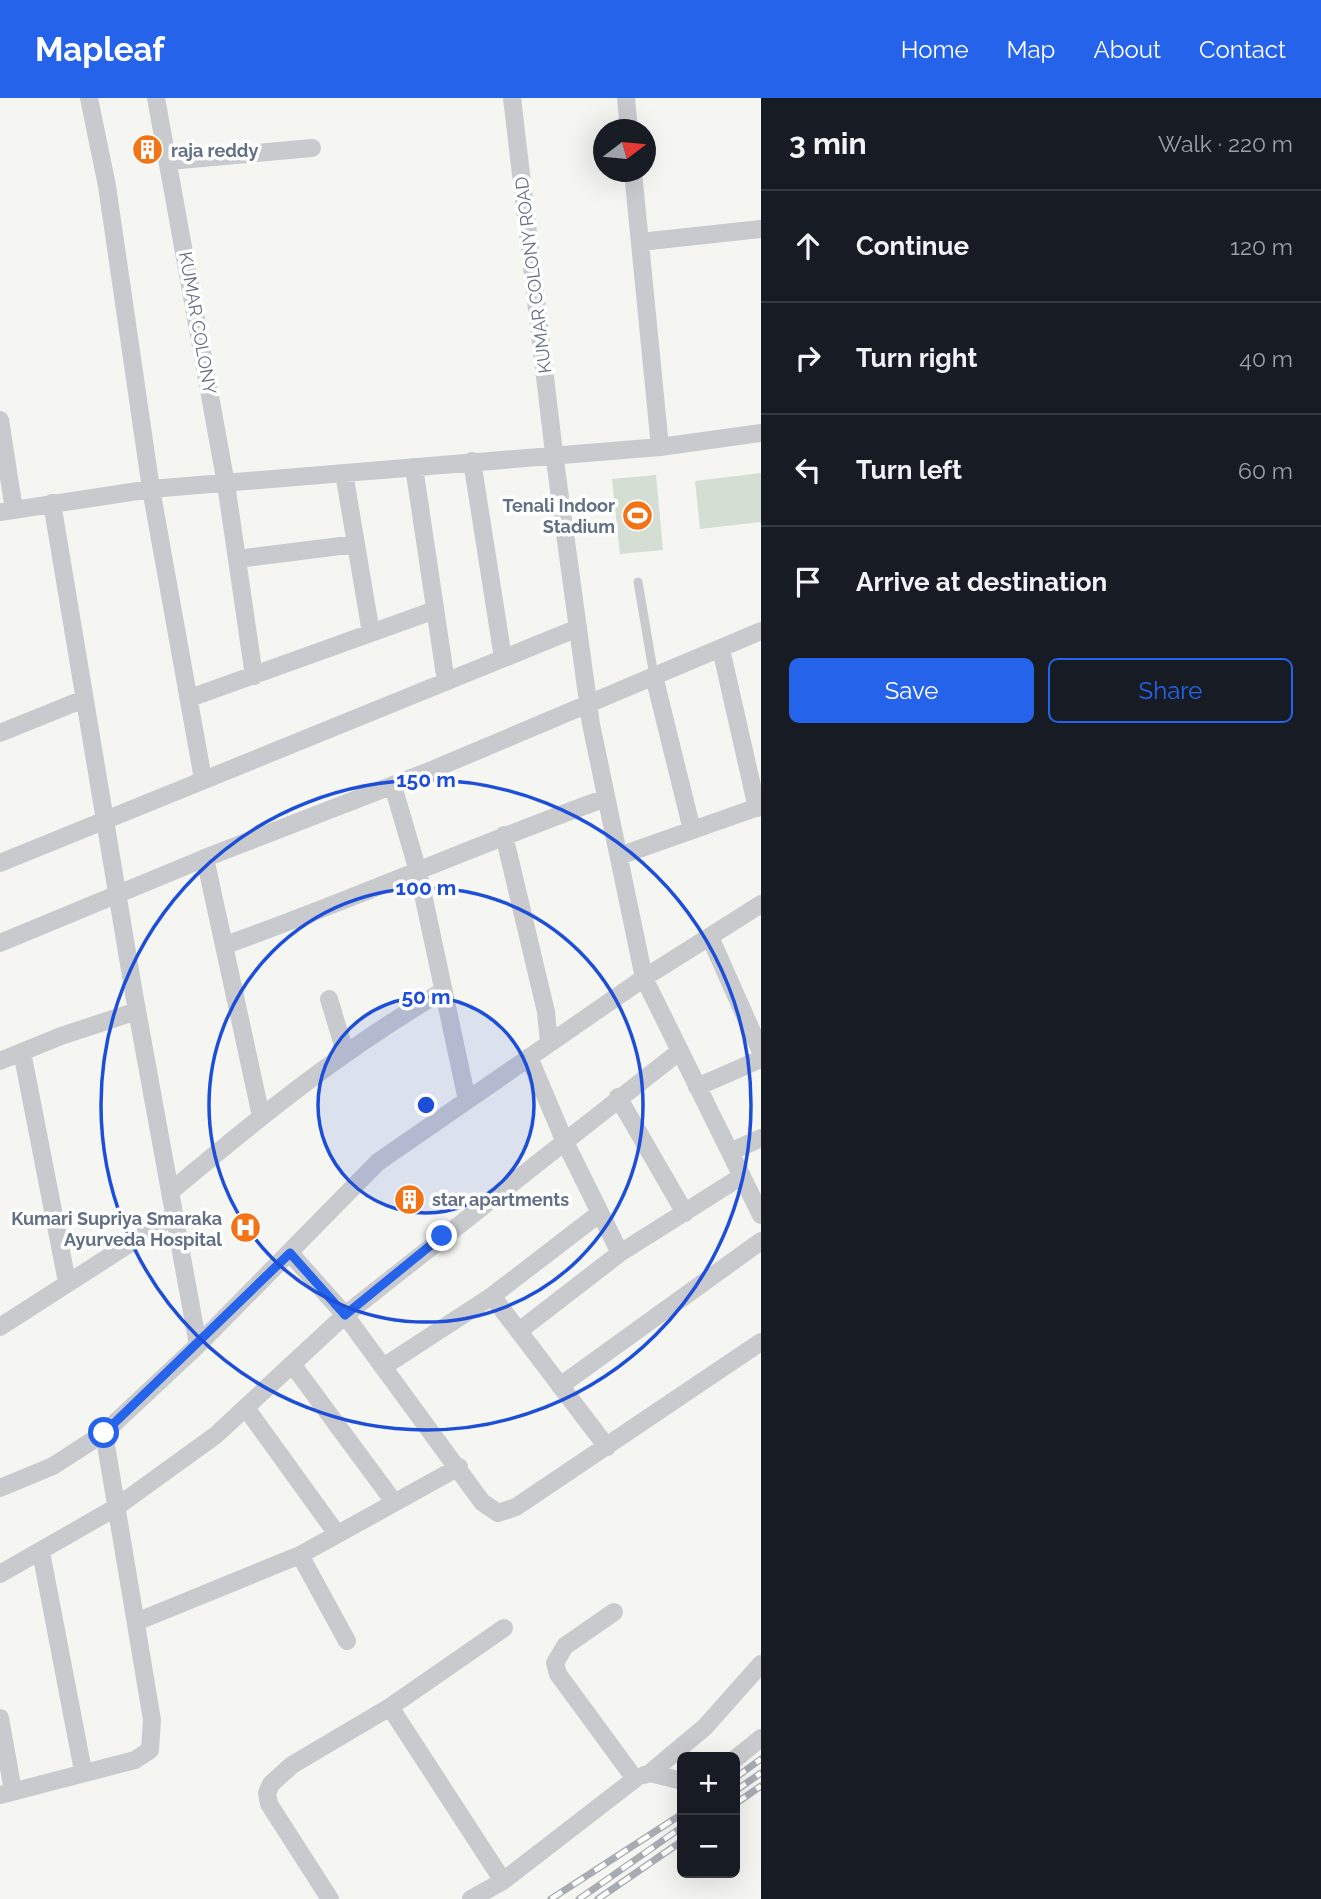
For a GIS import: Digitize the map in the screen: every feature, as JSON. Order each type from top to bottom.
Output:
[{"type":"street","points":[[89,98],[107,186],[151,489],[203,779]]},
{"type":"street","name":"KUMAR COLONY","points":[[156,98],[226,484],[254,676]]},
{"type":"street","name":"KUMAR COLONY ROAD","points":[[512,98],[554,453],[588,703],[643,978],[761,1213]]},
{"type":"street","points":[[626,98],[628,119]]},
{"type":"street","points":[[169,162],[312,148]]},
{"type":"street","points":[[634,182],[660,447]]},
{"type":"street","points":[[640,242],[761,229]]},
{"type":"street","points":[[0,420],[7,511],[151,489],[554,453],[660,447],[761,433]]},
{"type":"street","points":[[472,461],[503,658]]},
{"type":"street","points":[[414,467],[446,682]]},
{"type":"street","points":[[344,473],[371,633]]},
{"type":"street","points":[[52,503],[137,1011],[198,1345]]},
{"type":"street","points":[[237,559],[356,544]]},
{"type":"street","points":[[190,698],[435,610]]},
{"type":"street","points":[[0,863],[578,628]]},
{"type":"street","points":[[0,943],[117,893],[393,786],[761,632]]},
{"type":"street","points":[[619,856],[759,807],[721,649]]},
{"type":"street","points":[[653,676],[692,830]]},
{"type":"street","points":[[0,733],[84,699]]},
{"type":"street","points":[[393,786],[418,871],[467,1100]]},
{"type":"street","points":[[226,946],[504,835],[607,798]]},
{"type":"street","points":[[504,835],[546,1012],[549,1043]]},
{"type":"street","points":[[205,858],[261,1116]]},
{"type":"street","points":[[0,1488],[53,1466],[104,1433],[198,1345],[378,1162],[643,978],[761,904]]},
{"type":"street","points":[[710,937],[761,1052]]},
{"type":"street","points":[[170,1192],[261,1116],[345,1052],[443,991]]},
{"type":"street","points":[[329,999],[345,1052]]},
{"type":"street","points":[[0,1061],[61,1035],[137,1011]]},
{"type":"street","points":[[0,1574],[115,1508],[216,1436],[345,1315],[618,1097],[680,1051]]},
{"type":"street","points":[[23,1052],[67,1282]]},
{"type":"street","points":[[529,1057],[564,1140],[620,1253]]},
{"type":"street","points":[[697,1087],[761,1059]]},
{"type":"street","points":[[618,1097],[685,1213]]},
{"type":"street","points":[[730,1152],[761,1138]]},
{"type":"street","points":[[519,1331],[620,1253],[742,1176]]},
{"type":"street","points":[[383,1367],[492,1296],[600,1213]]},
{"type":"street","points":[[0,1327],[174,1215]]},
{"type":"street","points":[[560,1386],[761,1241]]},
{"type":"street","points":[[290,1253],[345,1315],[482,1502],[498,1513],[516,1507],[761,1342]]},
{"type":"street","points":[[492,1296],[607,1447]]},
{"type":"street","points":[[292,1364],[394,1502]]},
{"type":"street","points":[[246,1408],[337,1534]]},
{"type":"street","points":[[0,1718],[6,1793],[83,1771],[135,1760],[150,1750],[152,1720],[104,1433]]},
{"type":"street","points":[[136,1622],[300,1555],[458,1467]]},
{"type":"street","points":[[41,1552],[83,1771]]},
{"type":"street","points":[[300,1555],[347,1641]]},
{"type":"street","points":[[614,1612],[565,1646],[555,1663],[558,1674],[642,1776],[677,1780]]},
{"type":"street","points":[[330,1899],[273,1812],[267,1793],[275,1779],[292,1765],[390,1707],[504,1628]]},
{"type":"street","points":[[471,1899],[503,1881],[705,1727],[761,1664]]},
{"type":"street","points":[[390,1707],[503,1881]]},
{"type":"street","points":[[740,1755],[761,1738]]},
{"type":"lane","points":[[638,582],[653,676]]},
{"type":"shaded area","points":[[761,473],[761,522],[700,529],[695,481]]},
{"type":"shaded area","name":"Tenali Indoor Stadium","points":[[656,475],[663,550],[620,554],[612,479]]},
{"type":"railway","points":[[740,1774],[761,1759]]},
{"type":"railway","points":[[740,1788],[761,1773]]},
{"type":"railway","points":[[740,1801],[761,1786]]},
{"type":"railway","points":[[551,1899],[680,1815]]},
{"type":"railway","points":[[579,1899],[677,1830]]},
{"type":"railway","points":[[598,1899],[677,1844]]},
{"type":"place","name":"raja reddy","points":[[148,150]]},
{"type":"place","name":"Tenali Indoor Stadium","points":[[638,515]]},
{"type":"place","name":"star apartments","points":[[409,1199]]},
{"type":"place","name":"Kumari Supriya Smaraka Ayurveda Hospital","points":[[245,1228]]},
{"type":"route","points":[[104,1433],[198,1345],[290,1253],[345,1315],[442,1236]]}]
